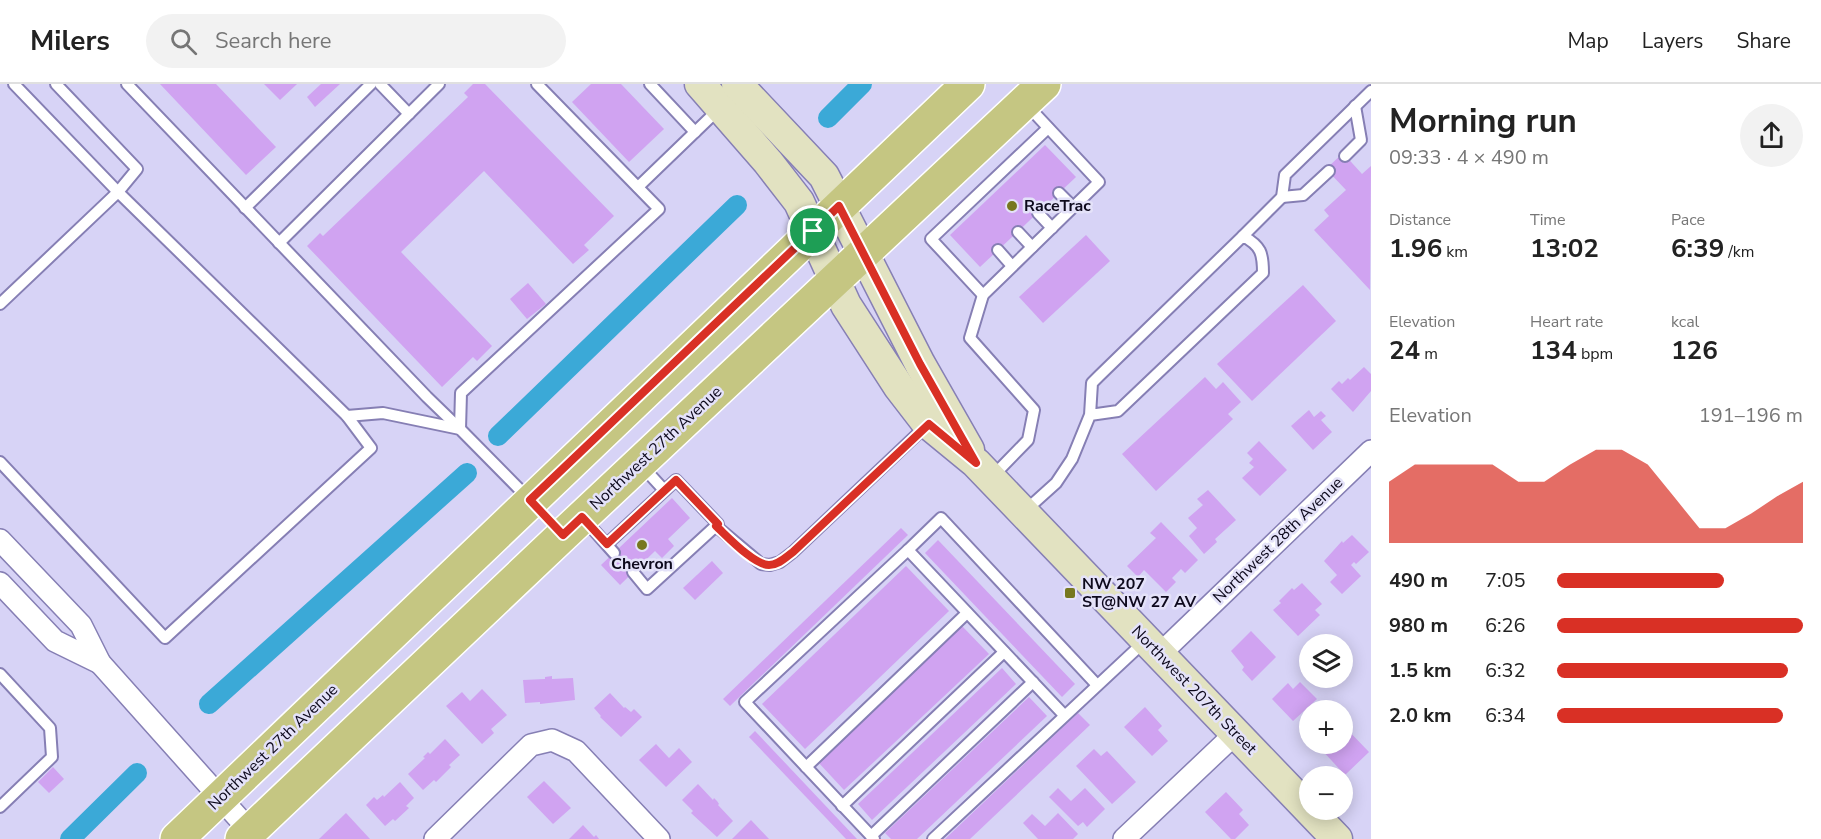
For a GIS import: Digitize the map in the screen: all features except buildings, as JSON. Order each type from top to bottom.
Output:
[{"type":"main road","name":"Northwest 27th Avenue","points":[[177,839],[968,84]]},
{"type":"main road","name":"Northwest 27th Avenue","points":[[246,835],[1035,93]]},
{"type":"main road","points":[[530,500],[572,526]]},
{"type":"street","name":"Northwest 207th Street","points":[[700,84],[768,162],[799,202],[846,304],[899,387],[929,424],[983,471],[1337,839]]},
{"type":"street","name":"Northwest 207th Street","points":[[737,84],[824,176],[920,364],[983,471]]},
{"type":"street","name":"Northwest 28th Avenue","points":[[1153,647],[1371,451]]},
{"type":"street","points":[[0,540],[81,625],[100,663],[220,799],[246,835]]},
{"type":"street","points":[[0,583],[55,641],[100,663]]},
{"type":"street","points":[[1124,839],[1236,734]]},
{"type":"street","points":[[435,839],[531,745],[552,740],[576,751],[659,839]]},
{"type":"lane","points":[[0,462],[165,638],[371,448],[347,416],[118,192],[14,84]]},
{"type":"lane","points":[[0,304],[118,192],[137,169],[56,84]]},
{"type":"lane","points":[[127,84],[427,397],[530,500]]},
{"type":"lane","points":[[245,208],[371,84]]},
{"type":"lane","points":[[380,84],[409,114]]},
{"type":"lane","points":[[279,243],[440,84]]},
{"type":"lane","points":[[460,429],[461,393],[658,209],[537,84]]},
{"type":"lane","points":[[650,84],[695,132]]},
{"type":"lane","points":[[1282,198],[1285,175],[1371,91]]},
{"type":"lane","points":[[983,471],[1028,441],[1034,410],[970,338],[983,295],[1099,182],[1048,128],[1035,93]]},
{"type":"lane","points":[[1346,156],[1361,140],[1355,106]]},
{"type":"lane","points":[[638,187],[720,108]]},
{"type":"lane","points":[[983,295],[932,239],[964,215],[1025,157],[1048,128]]},
{"type":"lane","points":[[1023,513],[1056,483],[1071,459],[1090,415],[1092,383],[1282,198],[1303,195],[1329,171]]},
{"type":"lane","points":[[1059,193],[1073,207]]},
{"type":"lane","points":[[1038,213],[1052,228]]},
{"type":"lane","points":[[1018,232],[1032,247]]},
{"type":"lane","points":[[1090,415],[1118,411],[1263,273],[1263,257],[1255,243],[1243,236]]},
{"type":"lane","points":[[998,250],[1012,266]]},
{"type":"lane","points":[[347,416],[384,413],[460,429]]},
{"type":"lane","points":[[607,544],[676,480],[718,524],[716,526],[761,564],[770,565],[780,562],[822,526],[900,449],[929,424]]},
{"type":"lane","points":[[640,463],[664,490]]},
{"type":"lane","points":[[1033,682],[872,838],[745,702],[940,518],[1096,685]]},
{"type":"lane","points":[[572,526],[607,544],[615,553]]},
{"type":"lane","points":[[633,572],[647,589],[716,526]]},
{"type":"lane","points":[[908,550],[1064,715]]},
{"type":"lane","points":[[806,767],[968,613]]},
{"type":"lane","points":[[933,839],[1096,685],[1153,647]]},
{"type":"lane","points":[[842,806],[1004,651]]},
{"type":"lane","points":[[0,807],[52,757],[50,728],[2,681]]},
{"type":"waterway","points":[[828,118],[862,84]]},
{"type":"waterway","points":[[498,436],[737,205]]},
{"type":"waterway","points":[[209,704],[467,473]]},
{"type":"waterway","points":[[70,839],[137,773]]},
{"type":"place","name":"RaceTrac","points":[[1012,206]]},
{"type":"place","name":"Chevron","points":[[642,545]]},
{"type":"place","name":"NW 207 ST@NW 27 AV","points":[[1070,593]]},
{"type":"route","points":[[839,206],[920,364],[976,463],[929,424],[793,552],[780,562],[770,565],[761,564],[716,526],[718,524],[676,480],[607,544],[582,517],[563,535],[530,500],[813,231],[839,206]]}]
